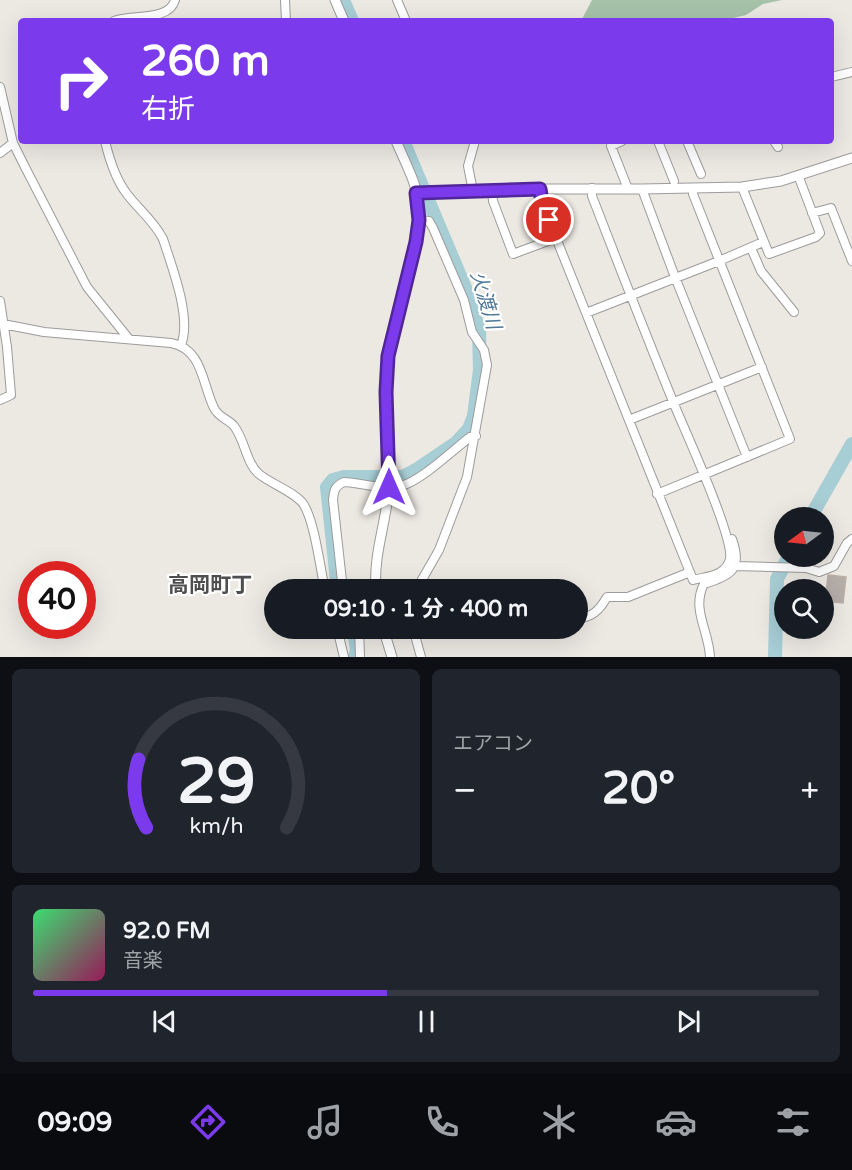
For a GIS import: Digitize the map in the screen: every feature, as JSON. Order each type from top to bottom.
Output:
[{"type":"street","points":[[127,18],[157,15],[168,10],[175,4],[175,0]]},
{"type":"street","points":[[285,0],[286,18]]},
{"type":"street","points":[[335,0],[343,18]]},
{"type":"street","points":[[397,0],[404,18]]},
{"type":"street","points":[[834,76],[852,72]]},
{"type":"street","points":[[0,87],[14,143],[87,287],[129,339]]},
{"type":"street","points":[[0,153],[14,143]]},
{"type":"street","points":[[106,144],[119,182],[127,195],[158,229],[163,239],[183,304],[185,330],[181,345]]},
{"type":"street","points":[[376,579],[376,560],[389,487],[386,392],[388,356],[416,242],[422,192],[398,144]]},
{"type":"street","points":[[472,190],[468,166],[474,144]]},
{"type":"street","points":[[615,144],[611,146],[628,189]]},
{"type":"street","points":[[659,144],[674,181]]},
{"type":"street","points":[[688,144],[701,174]]},
{"type":"street","points":[[422,192],[742,187],[781,181],[852,158]]},
{"type":"street","points":[[742,187],[769,254],[816,237],[820,233],[798,176]]},
{"type":"street","points":[[540,189],[542,203],[693,580],[720,574],[726,568],[730,558],[730,547],[592,196],[592,188]]},
{"type":"street","points":[[642,189],[747,457]]},
{"type":"street","points":[[657,494],[790,440],[693,194],[693,189]]},
{"type":"street","points":[[492,190],[493,201],[513,254],[556,238]]},
{"type":"street","points":[[812,213],[831,208],[852,261]]},
{"type":"street","points":[[419,220],[429,221],[434,228],[464,300],[475,339],[482,345],[487,365],[467,477],[450,526],[422,579]]},
{"type":"street","points":[[586,313],[763,242]]},
{"type":"street","points":[[750,248],[761,271],[794,312]]},
{"type":"street","points":[[0,301],[11,395],[0,400]]},
{"type":"street","points":[[3,324],[44,332],[181,345],[191,352],[197,362],[214,409],[220,417],[233,425],[254,469],[304,504],[323,579]]},
{"type":"street","points":[[629,420],[762,367]]},
{"type":"street","points":[[342,579],[333,500],[334,490],[344,482],[389,487],[402,486],[414,480],[470,436],[476,436]]},
{"type":"street","points":[[710,492],[717,498],[736,549],[735,566],[732,572],[725,577],[704,584],[699,593],[698,605],[709,644],[710,657]]},
{"type":"street","points":[[735,566],[806,568],[819,572],[834,566],[847,543],[852,539]]},
{"type":"street","points":[[588,616],[600,610],[607,597],[628,597],[690,572]]},
{"type":"street","points":[[340,639],[344,657]]},
{"type":"street","points":[[359,639],[360,657]]},
{"type":"street","points":[[386,639],[392,657]]},
{"type":"street","points":[[416,639],[421,657]]},
{"type":"green space","points":[[592,0],[782,0],[763,4],[746,15],[734,18],[583,18]]},
{"type":"building","points":[[828,575],[846,577],[843,603],[834,602],[834,579],[828,579]]},
{"type":"waterway","name":"火渡川","points":[[343,0],[351,18]]},
{"type":"waterway","name":"火渡川","points":[[396,477],[403,477],[416,470],[456,443],[469,429],[474,416],[480,370],[479,331],[471,302],[404,144]]},
{"type":"waterway","points":[[816,507],[852,444]]},
{"type":"waterway","name":"火渡川","points":[[337,579],[327,487],[333,480],[344,477],[383,477]]},
{"type":"waterway","points":[[775,657],[777,579],[783,567]]},
{"type":"waterway","name":"火渡川","points":[[355,639],[357,651],[355,657]]},
{"type":"district","name":"高岡町丁","points":[[210,585]]},
{"type":"route","points":[[389,487],[386,392],[388,356],[416,242],[419,220],[416,193],[540,189],[542,203],[549,220]]}]
